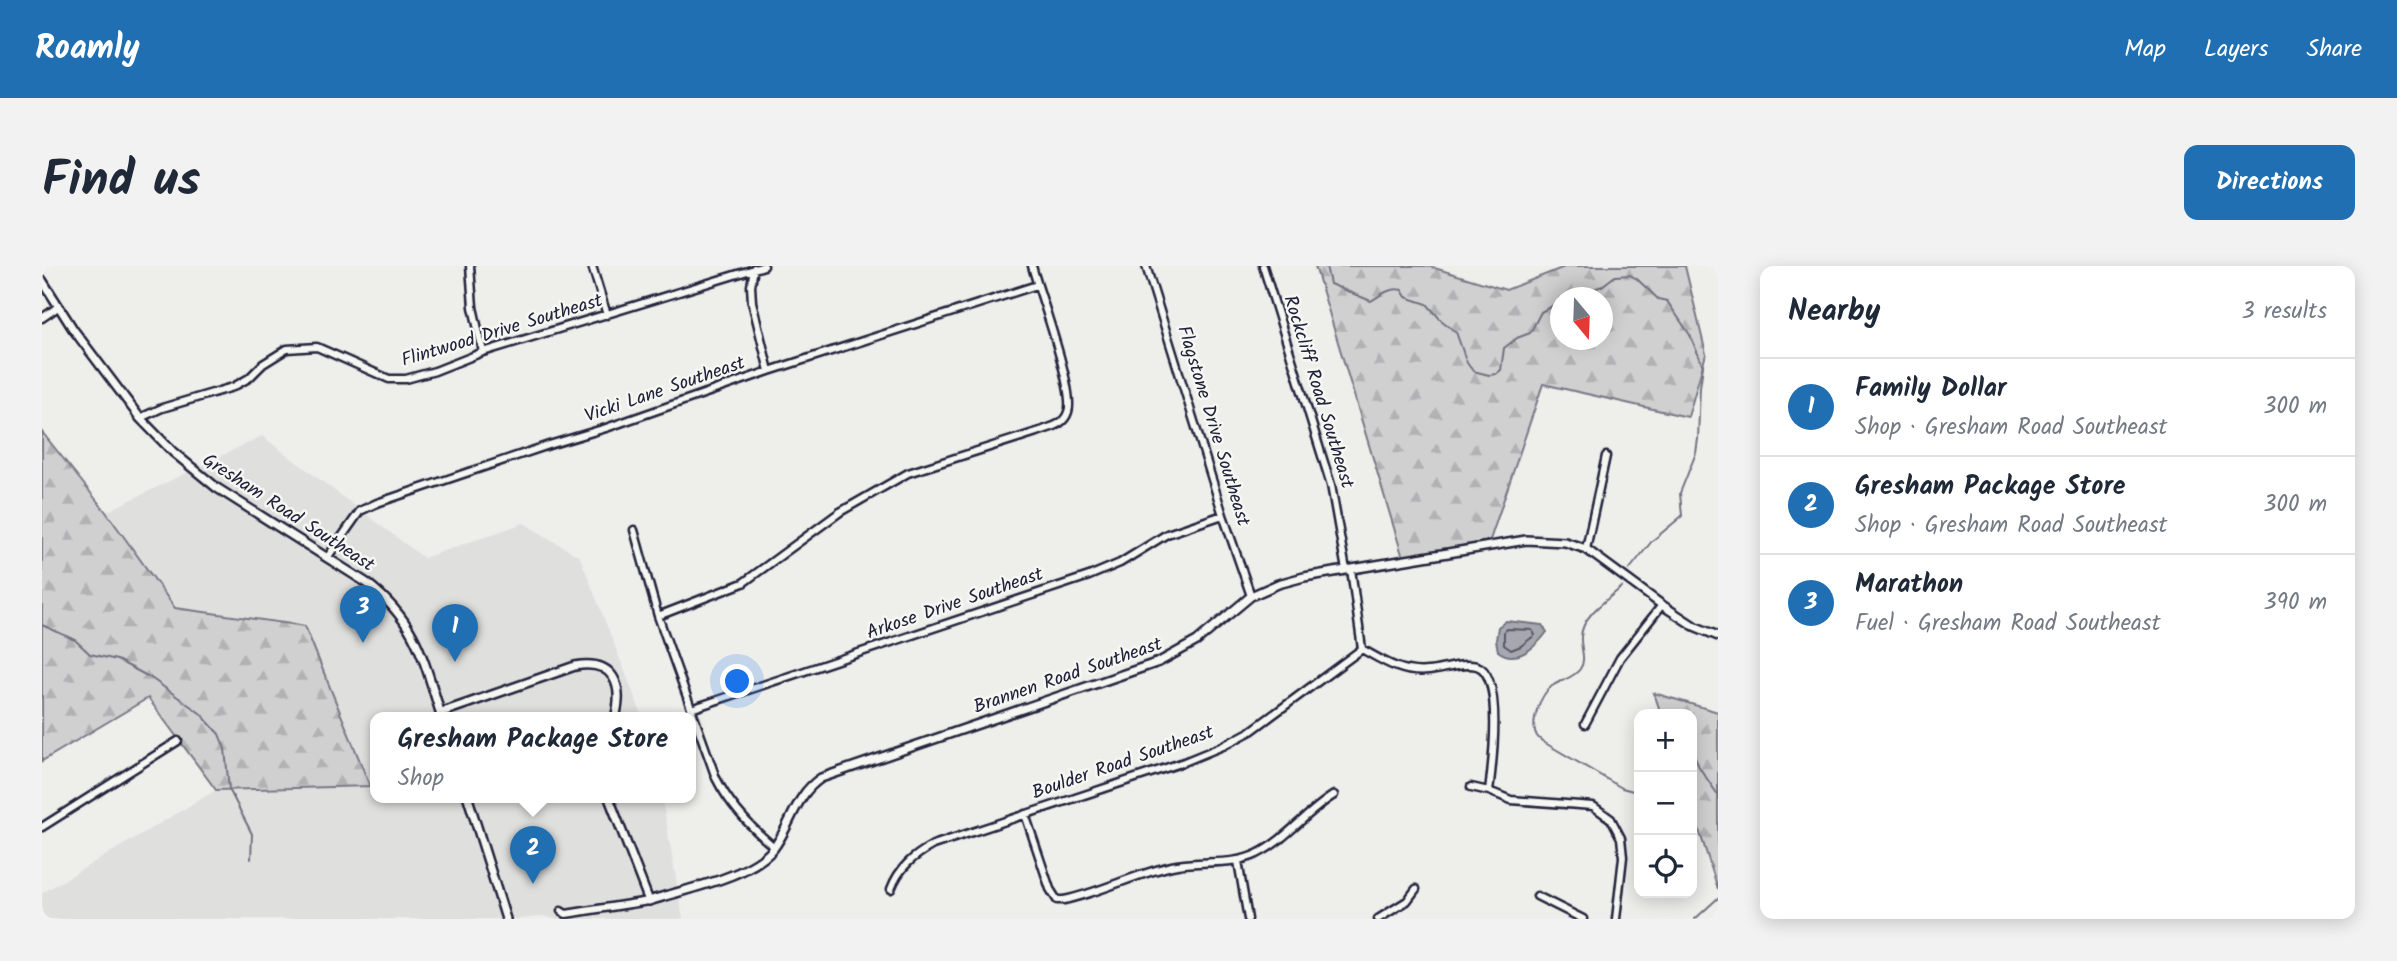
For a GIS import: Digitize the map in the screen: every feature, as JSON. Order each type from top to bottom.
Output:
[{"type":"street","points":[[470,266],[473,307],[483,352]]},
{"type":"street","points":[[592,266],[607,316]]},
{"type":"street","name":"Flintwood Drive Southeast","points":[[140,418],[162,408],[233,387],[249,378],[262,364],[287,349],[317,347],[389,379],[406,379],[435,372],[483,352],[764,266]]},
{"type":"street","points":[[658,616],[743,583],[858,501],[908,473],[1043,430],[1063,421],[1069,410],[1068,387],[1032,266]]},
{"type":"street","name":"Flagstone Drive Southeast","points":[[1146,266],[1223,515],[1251,596]]},
{"type":"street","name":"Rockcliff Road Southeast","points":[[1264,266],[1331,485],[1362,649]]},
{"type":"street","points":[[754,268],[752,302],[769,371]]},
{"type":"street","name":"Gresham Road Southeast","points":[[42,280],[58,307],[140,418],[173,452],[209,483],[387,598],[404,618],[418,643],[440,712]]},
{"type":"street","name":"Vicki Lane Southeast","points":[[327,558],[360,511],[377,503],[769,371],[1037,285]]},
{"type":"street","points":[[42,318],[58,307]]},
{"type":"street","points":[[1586,549],[1606,456]]},
{"type":"street","name":"Arkose Drive Southeast","points":[[691,709],[1089,576],[1120,563],[1167,534],[1223,515]]},
{"type":"street","points":[[634,530],[658,616],[692,712]]},
{"type":"street","name":"Brannen Road Southeast","points":[[561,911],[566,914],[649,901],[743,871],[764,858],[774,847],[804,793],[821,778],[1159,662],[1197,641],[1251,596],[1290,580],[1526,540],[1565,542],[1586,549],[1662,605],[1694,626],[1718,636]]},
{"type":"street","points":[[1585,724],[1620,658],[1662,605]]},
{"type":"street","points":[[1362,649],[1406,670],[1426,672],[1475,665],[1483,669],[1493,691],[1494,745],[1489,791]]},
{"type":"street","name":"Boulder Road Southeast","points":[[891,890],[897,874],[933,845],[1184,762],[1223,746],[1251,731],[1362,649]]},
{"type":"street","points":[[449,712],[589,663],[601,667],[615,679],[620,693],[616,712]]},
{"type":"street","points":[[696,724],[721,789],[745,822],[774,847]]},
{"type":"street","points":[[42,827],[178,741]]},
{"type":"street","points":[[1471,787],[1525,802],[1586,804],[1611,819],[1621,838],[1623,857],[1616,919]]},
{"type":"street","points":[[1025,814],[1056,903],[1176,865],[1238,861],[1271,847],[1316,806],[1334,795]]},
{"type":"street","points":[[470,803],[506,919]]},
{"type":"street","points":[[611,803],[649,901]]},
{"type":"street","points":[[1238,861],[1248,919]]},
{"type":"street","points":[[1379,919],[1407,901],[1416,889]]},
{"type":"street","points":[[1537,896],[1583,919]]},
{"type":"shaded area","points":[[262,436],[424,558],[524,523],[580,557],[641,712],[370,712],[370,785],[305,626],[175,608],[106,512]]},
{"type":"shaded area","points":[[370,785],[370,803],[663,803],[683,919],[555,919],[544,916],[522,919],[42,919],[42,893],[216,790]]},
{"type":"green space","points":[[1315,266],[1428,266],[1506,290],[1567,266],[1685,266],[1706,354],[1688,417],[1543,384],[1490,540],[1404,561]]},
{"type":"green space","points":[[42,432],[106,512],[175,608],[305,626],[370,786],[216,790],[148,698],[42,761]]},
{"type":"green space","points":[[1654,693],[1718,712],[1718,889],[1697,824],[1697,709],[1659,709]]},
{"type":"water","points":[[1506,621],[1542,625],[1547,632],[1525,652],[1505,655],[1498,651],[1496,640],[1498,627]]},
{"type":"waterway","points":[[1326,266],[1330,284],[1371,301],[1386,292],[1398,289],[1402,290],[1406,297],[1427,304],[1456,332],[1467,363],[1473,371],[1489,375],[1501,370],[1504,348],[1517,338],[1530,333],[1541,312],[1550,307]]},
{"type":"waterway","points":[[1599,287],[1615,276],[1630,275],[1658,299],[1667,301],[1690,335],[1703,366],[1698,439],[1696,453],[1680,493],[1682,516],[1652,541],[1629,570]]},
{"type":"waterway","points":[[1622,587],[1590,615],[1582,629],[1583,657],[1580,669],[1548,690],[1537,709],[1534,724],[1538,737],[1545,743],[1622,788],[1634,791]]},
{"type":"waterway","points":[[42,625],[75,640],[90,654],[117,660],[151,678],[200,713],[219,734],[225,749],[229,789],[252,834],[251,859]]},
{"type":"waterway","points":[[1697,762],[1718,795]]},
{"type":"waterway","points":[[1695,919],[1718,898]]},
{"type":"place","name":"Marathon","points":[[363,643]]},
{"type":"place","name":"Family Dollar","points":[[455,662]]},
{"type":"place","name":"Gresham Package Store","points":[[533,884]]}]
